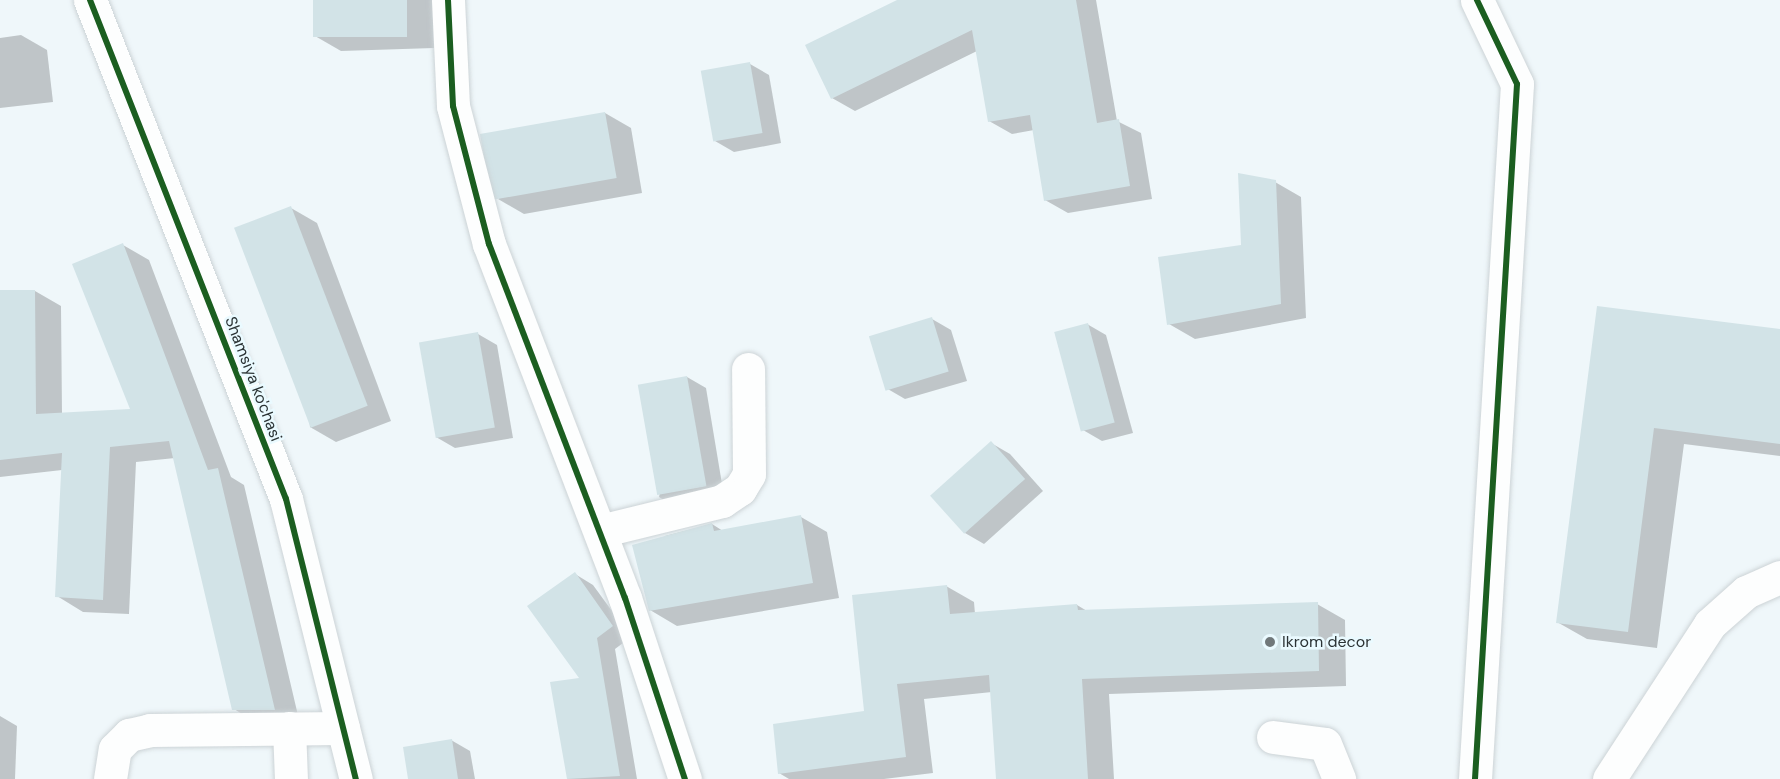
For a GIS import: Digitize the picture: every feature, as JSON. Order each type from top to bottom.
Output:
[{"type":"street","name":"Shamsiya ko'chasi","points":[[90,0],[286,499],[356,779]]},
{"type":"street","points":[[448,0],[453,106],[489,244],[600,531],[685,779]]},
{"type":"street","points":[[1475,779],[1517,84],[1477,0]]},
{"type":"street","points":[[600,531],[722,501],[740,489],[749,474],[748,369]]},
{"type":"street","points":[[1609,779],[1710,624],[1746,592],[1780,577]]},
{"type":"street","points":[[289,728],[291,779]]},
{"type":"street","points":[[110,779],[115,749],[129,735],[343,728]]},
{"type":"street","points":[[1273,737],[1325,744],[1339,779]]},
{"type":"building","points":[[313,0],[407,0],[407,37],[313,37]]},
{"type":"building","points":[[897,0],[1076,0],[1097,123],[1119,119],[1130,186],[1044,201],[1030,115],[988,122],[972,30],[831,99],[805,45]]},
{"type":"building","points":[[750,62],[763,133],[713,142],[701,71]]},
{"type":"building","points":[[605,112],[617,178],[492,200],[480,134]]},
{"type":"building","points":[[1238,173],[1276,180],[1281,304],[1167,325],[1158,257],[1241,245]]},
{"type":"building","points":[[291,206],[368,406],[311,428],[234,228]]},
{"type":"building","points":[[123,243],[208,470],[218,468],[275,710],[232,710],[169,441],[110,447],[103,600],[55,597],[62,453],[0,460],[0,290],[35,290],[36,414],[130,409],[72,264]]},
{"type":"building","points":[[1597,306],[1780,329],[1780,444],[1654,428],[1628,632],[1556,623]]},
{"type":"building","points":[[932,317],[949,372],[886,391],[869,336]]},
{"type":"building","points":[[1088,323],[1115,422],[1081,432],[1054,332]]},
{"type":"building","points":[[478,332],[495,428],[436,438],[419,342]]},
{"type":"building","points":[[687,376],[706,486],[657,495],[638,385]]},
{"type":"building","points":[[991,441],[1025,479],[964,534],[930,496]]},
{"type":"building","points":[[801,515],[813,583],[649,611],[632,545],[712,523],[714,531]]},
{"type":"building","points":[[575,572],[613,626],[597,638],[620,776],[567,779],[550,682],[579,678],[527,606]]},
{"type":"building","points":[[947,585],[950,614],[1077,604],[1078,610],[1318,602],[1319,671],[1082,679],[1088,779],[996,779],[989,675],[897,684],[906,757],[778,774],[773,724],[864,711],[852,595]]},
{"type":"building","points":[[452,739],[458,779],[408,779],[403,747]]},
{"type":"cycle path","points":[[90,0],[286,499],[356,779]]},
{"type":"cycle path","points":[[448,0],[453,106],[489,244],[625,598],[685,779]]},
{"type":"cycle path","points":[[1475,779],[1517,84],[1477,0]]},
{"type":"place","name":"Ikrom decor","points":[[1270,642]]}]
